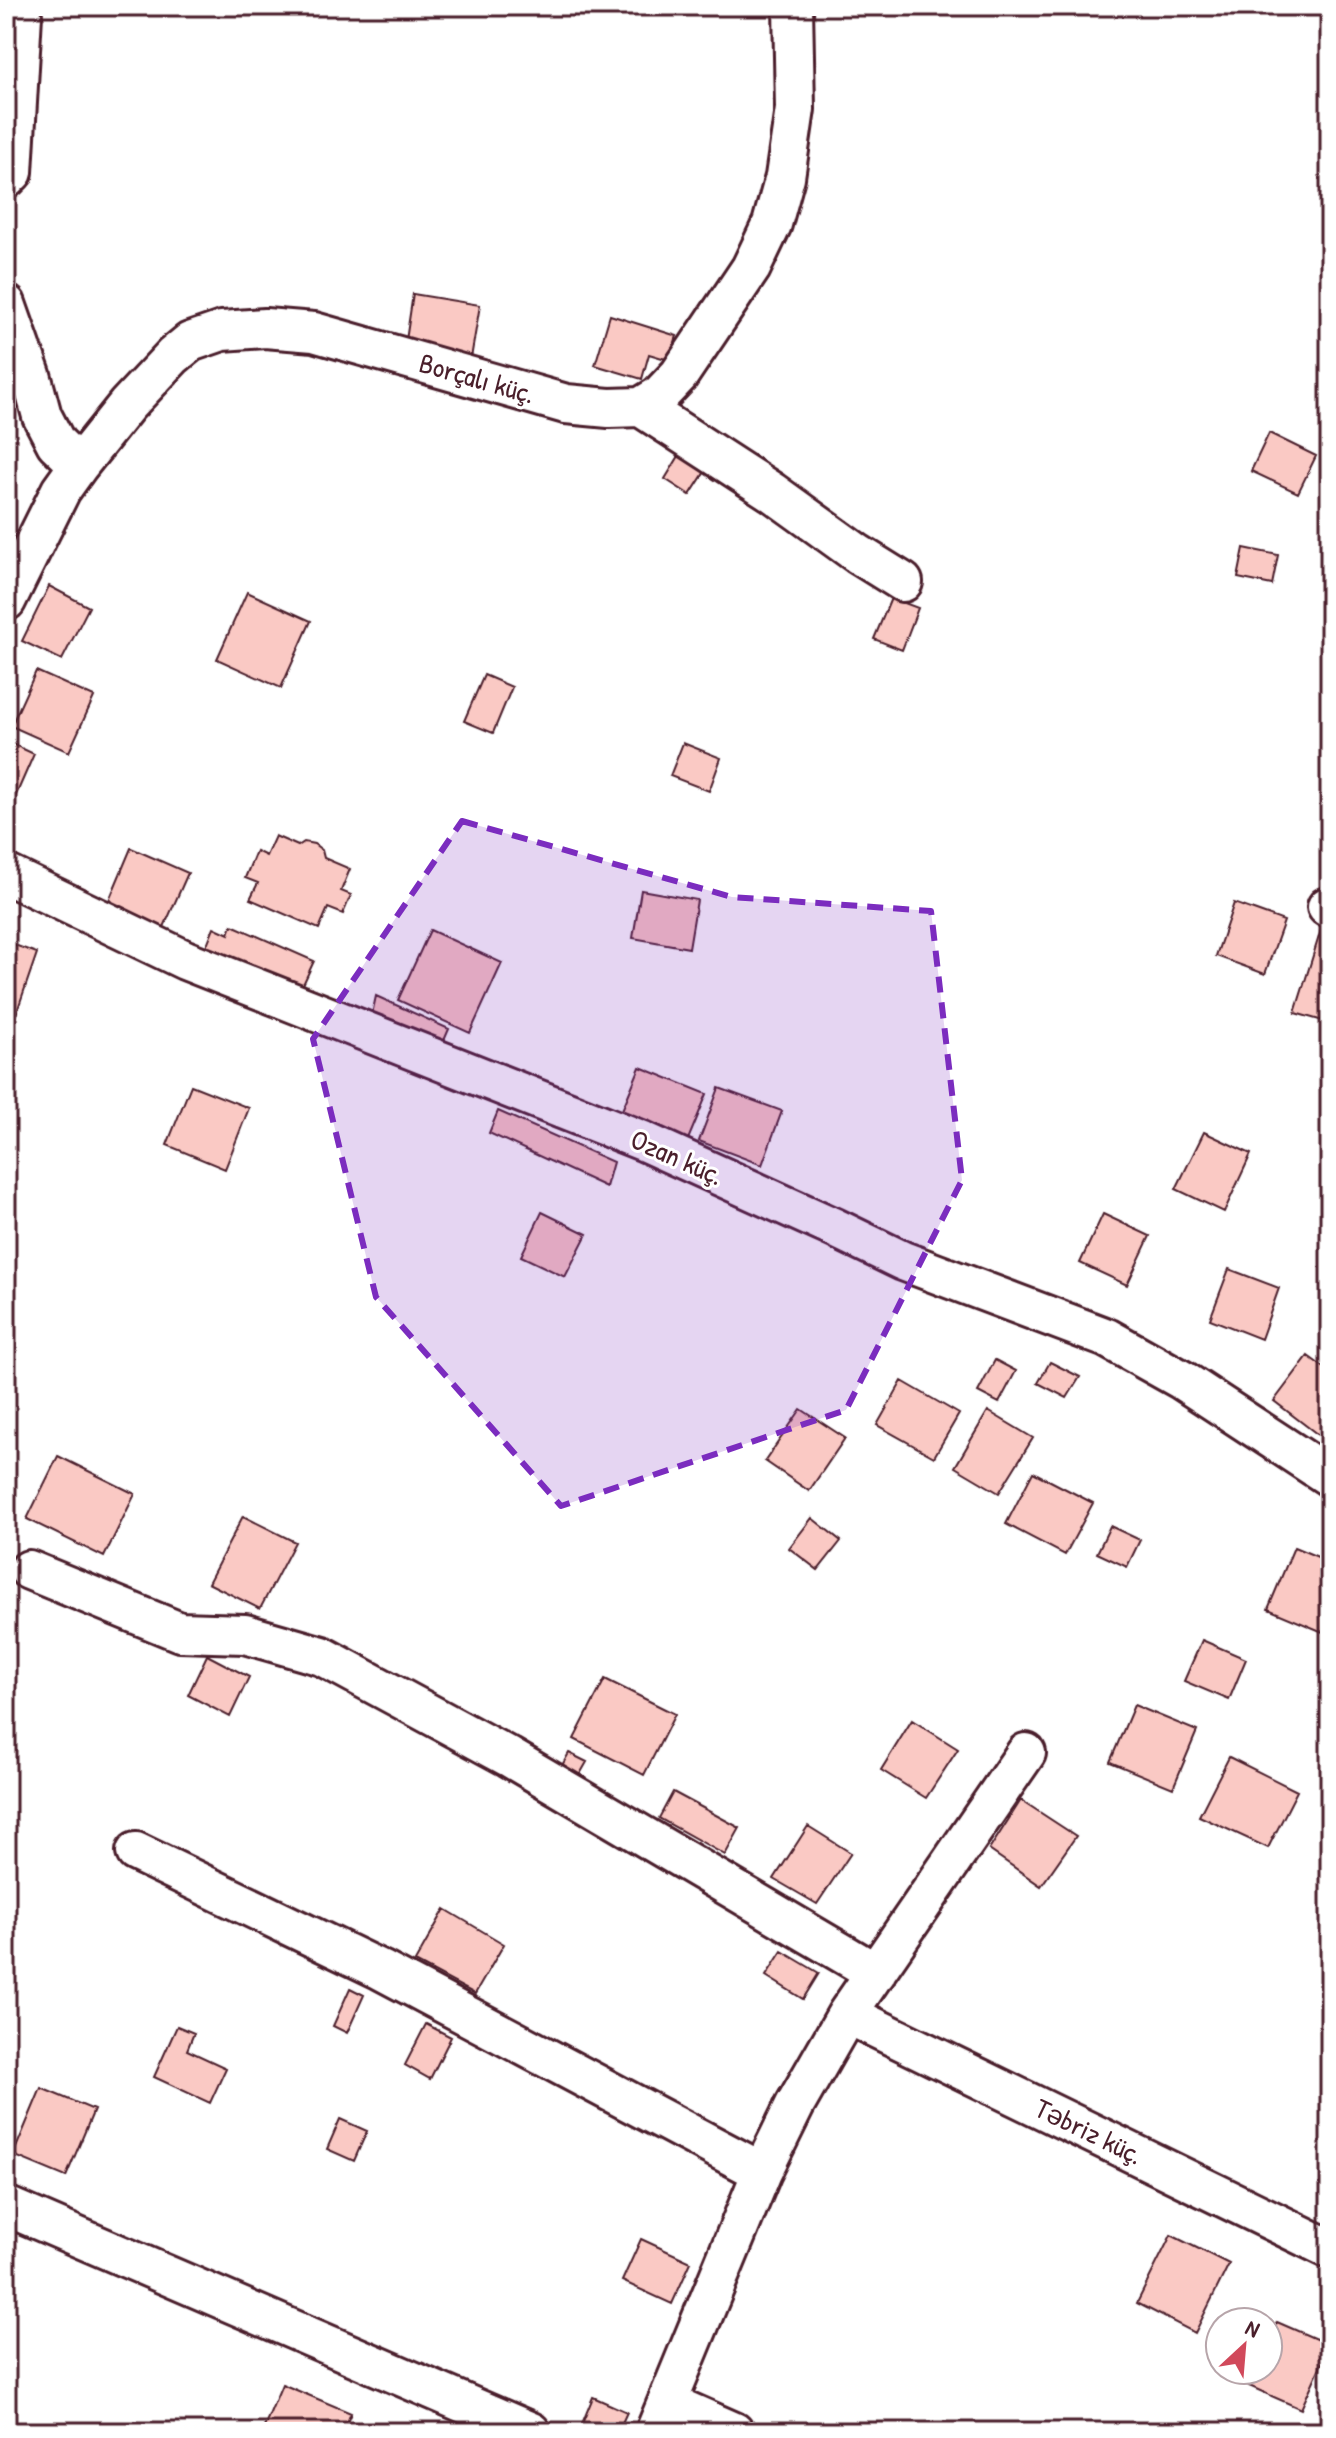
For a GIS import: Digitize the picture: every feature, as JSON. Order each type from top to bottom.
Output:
[{"type":"street","points":[[793,6],[795,109],[785,177],[772,224],[751,268],[679,375],[659,396],[641,407],[903,582]]},
{"type":"street","points":[[6,179],[13,172],[22,15]]},
{"type":"street","points":[[6,304],[42,416],[56,443],[79,465]]},
{"type":"street","name":"Borçalı küç.","points":[[6,601],[61,490],[127,405],[190,342],[222,331],[265,328],[314,332],[566,404],[641,407]]},
{"type":"street","name":"Ozan küç.","points":[[6,874],[185,960],[643,1141],[903,1261],[1107,1338],[1182,1380],[1330,1477]]},
{"type":"street","points":[[29,1570],[180,1632],[245,1634],[322,1656],[509,1757],[876,1973]]},
{"type":"street","points":[[734,2432],[661,2417],[762,2172],[801,2093],[847,2014],[1026,1753]]},
{"type":"street","points":[[136,1852],[381,1970],[762,2172]]},
{"type":"street","name":"Təbriz küç.","points":[[847,2014],[1330,2249]]},
{"type":"street","points":[[6,2206],[531,2432]]},
{"type":"highlighted area","points":[[462,821],[732,897],[931,911],[962,1180],[846,1410],[561,1506],[376,1297],[313,1039]]},
{"type":"building","points":[[413,294],[480,305],[470,364],[405,347]]},
{"type":"building","points":[[610,315],[677,336],[669,360],[649,354],[642,379],[595,365]]},
{"type":"building","points":[[1269,433],[1316,456],[1298,493],[1251,471]]},
{"type":"building","points":[[682,451],[708,467],[690,495],[665,479]]},
{"type":"building","points":[[1244,548],[1278,555],[1272,585],[1238,578]]},
{"type":"building","points":[[49,586],[89,607],[62,660],[22,641]]},
{"type":"building","points":[[247,592],[311,621],[281,688],[217,659]]},
{"type":"building","points":[[891,598],[918,608],[902,650],[874,639]]},
{"type":"building","points":[[36,671],[94,697],[69,752],[11,726]]},
{"type":"building","points":[[484,675],[512,687],[493,733],[464,721]]},
{"type":"building","points":[[6,741],[34,754],[6,818]]},
{"type":"building","points":[[683,743],[721,758],[709,791],[670,776]]},
{"type":"building","points":[[275,836],[298,846],[304,842],[314,844],[322,850],[324,858],[350,869],[341,891],[351,895],[343,914],[328,908],[319,929],[250,899],[258,883],[245,878],[256,851],[266,856]]},
{"type":"building","points":[[131,848],[188,873],[161,934],[105,910]]},
{"type":"building","points":[[641,890],[697,900],[689,948],[633,938]]},
{"type":"building","points":[[1234,903],[1284,921],[1265,974],[1216,956]]},
{"type":"building","points":[[232,925],[314,961],[300,991],[204,952],[214,927],[229,934]]},
{"type":"building","points":[[430,930],[502,963],[470,1033],[398,1000]]},
{"type":"building","points":[[1321,930],[1330,932],[1330,1023],[1295,1013]]},
{"type":"building","points":[[6,942],[37,953],[13,1023],[6,1020]]},
{"type":"building","points":[[376,996],[449,1029],[440,1050],[371,1019]]},
{"type":"building","points":[[640,1067],[707,1094],[687,1142],[620,1115]]},
{"type":"building","points":[[191,1085],[249,1108],[225,1169],[167,1145]]},
{"type":"building","points":[[719,1088],[782,1111],[762,1165],[699,1141]]},
{"type":"building","points":[[498,1111],[613,1162],[606,1187],[489,1133]]},
{"type":"building","points":[[1204,1132],[1251,1154],[1224,1212],[1176,1189]]},
{"type":"building","points":[[542,1212],[587,1234],[565,1277],[521,1256]]},
{"type":"building","points":[[1103,1214],[1150,1236],[1127,1285],[1080,1263]]},
{"type":"building","points":[[1229,1269],[1279,1288],[1261,1339],[1210,1319]]},
{"type":"building","points":[[1308,1356],[1330,1372],[1330,1444],[1274,1401]]},
{"type":"building","points":[[995,1360],[1016,1371],[999,1403],[978,1392]]},
{"type":"building","points":[[1050,1362],[1080,1377],[1067,1398],[1038,1383]]},
{"type":"building","points":[[902,1381],[959,1414],[934,1457],[877,1425]]},
{"type":"building","points":[[801,1409],[845,1438],[809,1491],[765,1461]]},
{"type":"building","points":[[988,1411],[1033,1438],[999,1493],[955,1467]]},
{"type":"building","points":[[58,1456],[135,1494],[104,1557],[27,1519]]},
{"type":"building","points":[[1033,1472],[1093,1503],[1065,1555],[1006,1524]]},
{"type":"building","points":[[243,1516],[295,1542],[260,1609],[208,1583]]},
{"type":"building","points":[[812,1518],[841,1541],[818,1570],[789,1548]]},
{"type":"building","points":[[1110,1526],[1140,1540],[1127,1567],[1097,1553]]},
{"type":"building","points":[[1294,1547],[1330,1562],[1330,1635],[1268,1609]]},
{"type":"building","points":[[1202,1640],[1246,1659],[1229,1700],[1184,1681]]},
{"type":"building","points":[[207,1655],[249,1677],[230,1717],[188,1695]]},
{"type":"building","points":[[605,1679],[675,1714],[644,1775],[574,1739]]},
{"type":"building","points":[[1134,1705],[1197,1731],[1173,1788],[1110,1762]]},
{"type":"building","points":[[912,1720],[958,1749],[926,1798],[881,1770]]},
{"type":"building","points":[[569,1753],[587,1762],[579,1776],[561,1767]]},
{"type":"building","points":[[1229,1757],[1297,1791],[1268,1848],[1199,1816]]},
{"type":"building","points":[[673,1792],[740,1828],[725,1855],[659,1818]]},
{"type":"building","points":[[1021,1800],[1076,1836],[1041,1886],[989,1850]]},
{"type":"building","points":[[808,1826],[851,1853],[817,1904],[774,1879]]},
{"type":"building","points":[[445,1909],[504,1944],[475,1994],[415,1962]]},
{"type":"building","points":[[782,1951],[819,1973],[803,1999],[766,1976]]},
{"type":"building","points":[[350,1988],[364,1995],[347,2033],[333,2026]]},
{"type":"building","points":[[426,2024],[451,2037],[430,2079],[405,2065]]},
{"type":"building","points":[[177,2026],[194,2033],[187,2050],[226,2068],[210,2103],[154,2077]]},
{"type":"building","points":[[41,2088],[94,2110],[66,2177],[13,2155]]},
{"type":"building","points":[[340,2119],[367,2131],[354,2161],[327,2149]]},
{"type":"building","points":[[1171,2235],[1229,2264],[1208,2306],[1204,2306],[1204,2315],[1195,2333],[1137,2303]]},
{"type":"building","points":[[641,2239],[691,2262],[672,2304],[622,2281]]},
{"type":"building","points":[[1284,2325],[1330,2345],[1301,2409],[1249,2386],[1284,2386]]},
{"type":"building","points":[[282,2384],[351,2413],[343,2432],[262,2432]]},
{"type":"building","points":[[593,2397],[627,2412],[618,2432],[579,2431]]}]
